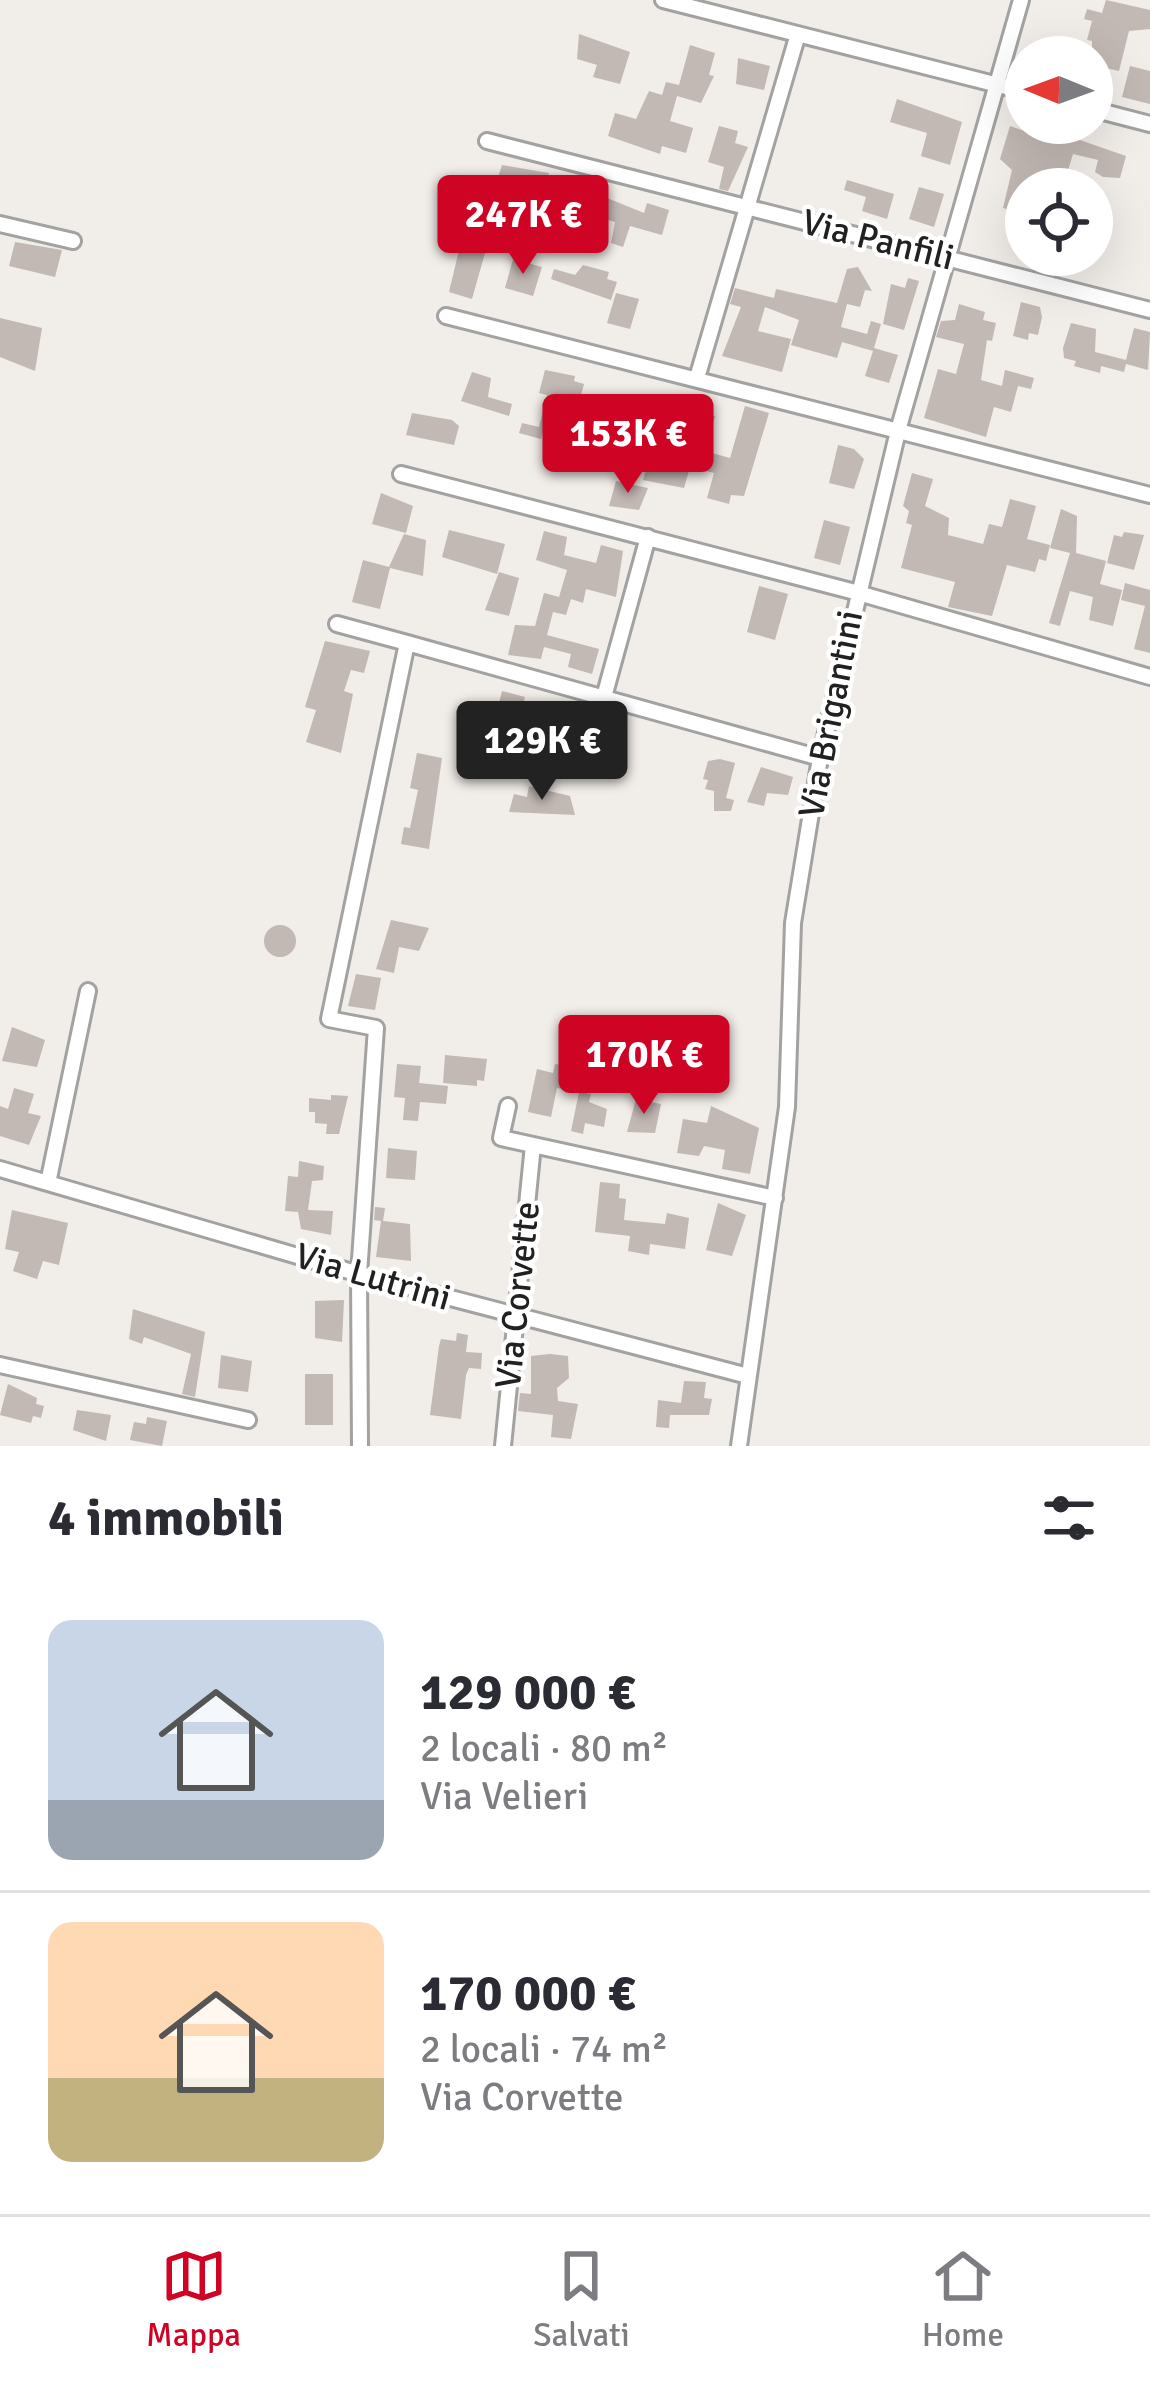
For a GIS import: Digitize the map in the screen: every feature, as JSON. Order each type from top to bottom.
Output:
[{"type":"street","points":[[663,0],[1005,87]]},
{"type":"street","name":"Via Brigantini","points":[[739,1446],[787,1107],[794,923],[820,758],[855,592],[898,427],[1022,0]]},
{"type":"street","points":[[698,378],[798,34]]},
{"type":"street","points":[[1113,114],[1150,124]]},
{"type":"street","name":"Via Panfili","points":[[487,141],[1150,310]]},
{"type":"street","points":[[0,224],[73,241]]},
{"type":"street","points":[[446,316],[898,427],[1150,495]]},
{"type":"street","points":[[401,474],[855,592],[1150,677]]},
{"type":"street","points":[[604,697],[648,537]]},
{"type":"street","points":[[337,624],[820,758]]},
{"type":"street","points":[[360,1446],[359,1274],[376,1028],[329,1019],[407,643]]},
{"type":"street","points":[[48,1183],[88,991]]},
{"type":"street","points":[[508,1106],[501,1138],[775,1198]]},
{"type":"street","name":"Via Corvette","points":[[503,1446],[532,1144]]},
{"type":"street","name":"Via Lutrini","points":[[0,1168],[359,1274],[748,1376]]},
{"type":"street","points":[[0,1365],[248,1420]]},
{"type":"building","points":[[1106,0],[1150,10],[1150,29],[1129,31],[1119,71],[1113,70],[1113,36],[1088,36],[1092,21],[1084,19],[1087,9],[1102,13]]},
{"type":"building","points":[[579,34],[630,52],[620,84],[593,77],[597,65],[577,59]]},
{"type":"building","points":[[690,45],[715,53],[709,75],[714,76],[701,103],[677,96],[670,121],[693,128],[686,153],[662,146],[660,154],[608,136],[615,113],[636,119],[649,91],[662,95],[666,82],[679,85]]},
{"type":"building","points":[[738,58],[770,66],[764,90],[736,84]]},
{"type":"building","points":[[1130,66],[1150,71],[1150,104],[1122,97]]},
{"type":"building","points":[[897,99],[962,122],[950,165],[921,156],[927,133],[890,122]]},
{"type":"building","points":[[719,126],[738,131],[735,143],[748,147],[728,191],[719,189],[724,167],[708,162]]},
{"type":"building","points":[[1005,142],[1092,144],[1126,156],[1120,178],[1113,178],[1113,168],[1096,168],[1098,160],[1073,154],[1069,168],[1010,168],[1000,159]]},
{"type":"building","points":[[502,165],[549,173],[545,187],[561,191],[552,223],[531,216],[537,195],[496,183]]},
{"type":"building","points":[[847,180],[894,194],[887,219],[862,211],[866,197],[844,190]]},
{"type":"building","points":[[919,187],[944,194],[934,227],[909,219]]},
{"type":"building","points":[[590,191],[644,213],[647,203],[669,210],[662,235],[630,226],[623,247],[611,243],[615,222],[584,213]]},
{"type":"building","points":[[15,242],[62,250],[55,277],[9,266]]},
{"type":"building","points":[[460,246],[485,253],[472,299],[449,292]]},
{"type":"building","points":[[513,259],[542,267],[533,296],[505,288]]},
{"type":"building","points":[[583,265],[609,272],[607,279],[617,282],[611,300],[551,279],[554,269],[575,275]]},
{"type":"building","points":[[858,267],[872,291],[865,290],[860,307],[847,304],[841,327],[867,334],[871,321],[881,324],[874,348],[898,355],[889,383],[865,376],[873,351],[842,342],[837,358],[791,345],[799,320],[765,307],[758,331],[791,339],[782,372],[722,356],[741,307],[730,304],[735,288],[774,298],[776,289],[837,303],[847,269]]},
{"type":"building","points":[[908,278],[919,281],[904,330],[883,324],[891,284],[905,288]]},
{"type":"building","points":[[616,293],[639,299],[630,329],[607,323]]},
{"type":"building","points":[[1021,302],[1040,307],[1042,317],[1038,335],[1029,333],[1028,340],[1013,336]]},
{"type":"building","points":[[959,304],[985,312],[983,320],[996,323],[992,341],[987,340],[981,380],[1002,386],[1005,370],[1034,378],[1031,389],[1018,386],[1011,412],[994,407],[986,437],[924,418],[938,369],[956,374],[964,344],[936,337],[941,321],[955,320]]},
{"type":"building","points":[[0,318],[42,328],[35,371],[0,357]]},
{"type":"building","points":[[1071,323],[1096,329],[1095,352],[1126,360],[1134,328],[1150,332],[1148,370],[1126,364],[1124,372],[1101,366],[1100,373],[1074,366],[1076,361],[1064,358],[1063,348]]},
{"type":"building","points":[[545,370],[575,376],[574,381],[584,384],[578,406],[586,408],[583,419],[575,417],[569,435],[544,428],[541,439],[519,433],[522,423],[539,427],[547,395],[539,393]]},
{"type":"building","points":[[472,372],[491,378],[488,397],[512,404],[509,416],[461,401]]},
{"type":"building","points":[[638,394],[664,400],[656,431],[630,424]]},
{"type":"building","points":[[745,406],[769,413],[744,496],[731,495],[729,504],[707,498],[714,473],[690,467],[684,488],[643,480],[659,429],[678,434],[681,426],[688,429],[693,410],[715,416],[705,451],[730,458]]},
{"type":"building","points":[[412,413],[452,420],[459,426],[454,445],[406,435]]},
{"type":"building","points":[[838,445],[854,449],[864,459],[854,489],[829,483]]},
{"type":"building","points":[[912,473],[933,479],[925,506],[949,518],[948,535],[983,544],[989,524],[1002,527],[1010,499],[1036,506],[1027,539],[1050,545],[1046,561],[1039,559],[1035,572],[1007,565],[992,616],[948,607],[955,582],[901,568],[912,525],[906,523],[909,511],[903,506]]},
{"type":"building","points":[[616,481],[648,488],[639,510],[609,506]]},
{"type":"building","points":[[381,493],[413,506],[406,533],[372,524]]},
{"type":"building","points":[[1061,509],[1077,516],[1076,553],[1106,561],[1100,584],[1122,590],[1113,626],[1089,620],[1093,597],[1070,591],[1060,626],[1049,623],[1070,553],[1050,548]]},
{"type":"building","points":[[824,520],[850,527],[840,565],[814,558]]},
{"type":"building","points":[[449,530],[505,544],[497,574],[442,557]]},
{"type":"building","points":[[544,531],[567,537],[564,555],[596,563],[601,545],[623,551],[616,597],[586,589],[583,603],[571,599],[566,615],[553,612],[547,635],[599,649],[592,674],[568,667],[571,654],[544,647],[541,659],[508,655],[515,625],[535,626],[544,593],[559,597],[567,570],[536,560]]},
{"type":"building","points":[[1124,532],[1144,535],[1134,570],[1107,563],[1114,535],[1122,537]]},
{"type":"building","points":[[404,534],[426,540],[423,576],[390,568],[380,609],[352,602],[363,560],[389,567]]},
{"type":"building","points":[[499,572],[519,578],[509,616],[485,610]]},
{"type":"building","points":[[1125,583],[1150,590],[1150,653],[1134,649],[1145,606],[1121,600]]},
{"type":"building","points":[[759,586],[788,594],[775,640],[747,632]]},
{"type":"building","points":[[325,641],[370,651],[364,673],[351,670],[344,691],[353,694],[341,753],[306,742],[316,710],[305,707]]},
{"type":"building","points":[[502,691],[525,697],[511,755],[478,747],[482,732],[491,734]]},
{"type":"building","points":[[417,753],[442,758],[429,849],[401,844],[404,827],[410,828],[418,790],[410,788]]},
{"type":"building","points":[[708,761],[735,763],[726,798],[734,800],[731,811],[714,811],[714,791],[705,789]]},
{"type":"building","points":[[761,767],[793,777],[788,795],[767,793],[764,806],[747,802]]},
{"type":"building","points":[[529,786],[570,796],[575,815],[509,812],[514,794],[527,797]]},
{"type":"building","points":[[391,920],[429,928],[419,951],[399,947],[394,973],[376,969]]},
{"type":"building","points":[[280,925],[291,930],[296,941],[291,952],[280,957],[269,952],[264,941],[269,930]]},
{"type":"building","points":[[356,974],[381,978],[375,1010],[348,1006]]},
{"type":"building","points":[[12,1027],[45,1040],[37,1067],[2,1061]]},
{"type":"building","points":[[445,1055],[487,1059],[484,1081],[477,1080],[477,1086],[443,1083]]},
{"type":"building","points":[[397,1064],[421,1066],[419,1083],[448,1086],[446,1104],[420,1102],[418,1121],[403,1120],[405,1098],[394,1097]]},
{"type":"building","points":[[555,1064],[583,1070],[578,1092],[557,1088],[551,1117],[528,1112],[537,1069],[553,1073]]},
{"type":"building","points":[[14,1088],[34,1094],[28,1113],[41,1116],[29,1145],[0,1136],[0,1106],[8,1109]]},
{"type":"building","points":[[579,1092],[591,1094],[589,1102],[607,1109],[604,1127],[585,1123],[583,1134],[571,1131]]},
{"type":"building","points":[[331,1095],[348,1096],[339,1134],[326,1134],[327,1124],[315,1123],[315,1112],[309,1112],[309,1098],[331,1100]]},
{"type":"building","points":[[636,1099],[661,1104],[655,1133],[627,1132]]},
{"type":"building","points":[[711,1106],[759,1128],[750,1174],[722,1169],[725,1150],[704,1146],[699,1156],[677,1153],[683,1119],[707,1123]]},
{"type":"building","points":[[388,1148],[417,1151],[415,1180],[386,1178]]},
{"type":"building","points":[[299,1161],[324,1166],[323,1180],[312,1181],[308,1210],[333,1211],[331,1235],[301,1229],[298,1212],[285,1211],[288,1176],[298,1177]]},
{"type":"building","points":[[600,1182],[620,1184],[619,1198],[626,1199],[624,1220],[665,1224],[667,1213],[689,1218],[685,1249],[650,1244],[649,1255],[628,1251],[630,1236],[595,1232]]},
{"type":"building","points":[[718,1203],[746,1215],[732,1256],[706,1250]]},
{"type":"building","points":[[375,1207],[385,1208],[383,1221],[410,1224],[411,1261],[376,1257],[381,1221],[374,1220]]},
{"type":"building","points":[[12,1210],[68,1223],[59,1265],[43,1261],[37,1279],[13,1271],[19,1252],[5,1249]]},
{"type":"building","points":[[344,1300],[342,1342],[315,1338],[315,1301]]},
{"type":"building","points":[[133,1309],[205,1332],[195,1397],[182,1394],[191,1354],[144,1337],[142,1344],[129,1339]]},
{"type":"building","points":[[457,1333],[468,1335],[466,1352],[482,1353],[481,1369],[469,1368],[466,1375],[461,1419],[430,1415],[441,1339],[456,1341]]},
{"type":"building","points":[[221,1355],[252,1361],[248,1392],[218,1388]]},
{"type":"building","points":[[531,1356],[568,1356],[569,1378],[557,1388],[558,1401],[578,1404],[571,1439],[551,1437],[553,1415],[518,1411],[520,1393],[531,1394]]},
{"type":"building","points":[[305,1374],[333,1374],[333,1425],[305,1425]]},
{"type":"building","points":[[684,1381],[706,1382],[704,1398],[712,1399],[709,1415],[670,1415],[669,1428],[656,1427],[658,1400],[681,1403]]},
{"type":"building","points":[[8,1384],[37,1398],[36,1404],[44,1406],[41,1418],[33,1416],[31,1423],[0,1415]]},
{"type":"building","points":[[77,1410],[111,1415],[106,1441],[73,1430]]},
{"type":"building","points":[[147,1417],[167,1421],[162,1446],[130,1440],[134,1422],[146,1424]]}]
